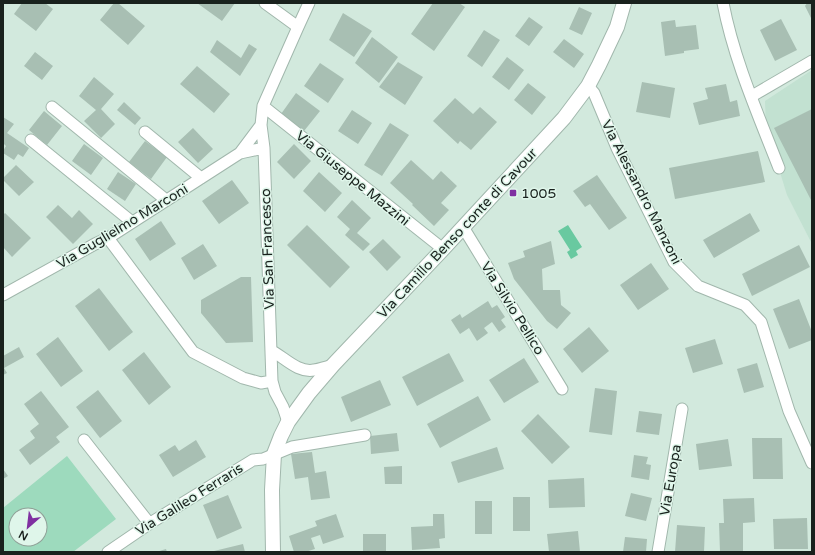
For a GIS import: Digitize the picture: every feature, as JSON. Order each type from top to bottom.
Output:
[{"type":"street","points":[[265,3],[298,27]]},
{"type":"street","name":"Via San Francesco","points":[[272,381],[264,148],[261,125],[263,106],[309,3]]},
{"type":"street","name":"Via Camillo Benso conte di Cavour","points":[[274,454],[288,422],[309,393],[333,365],[564,118],[588,86],[600,65],[617,27],[624,3]]},
{"type":"street","points":[[723,3],[727,24],[740,64],[779,168]]},
{"type":"street","points":[[752,96],[812,61]]},
{"type":"street","name":"Via Alessandro Manzoni","points":[[588,86],[594,93],[617,148],[674,262],[698,286],[745,305],[761,322],[789,411],[812,463]]},
{"type":"street","name":"Via Giuseppe Mazzini","points":[[263,106],[443,249]]},
{"type":"street","points":[[52,107],[166,200]]},
{"type":"street","name":"Via Guglielmo Marconi","points":[[3,295],[108,238],[240,153],[261,125]]},
{"type":"street","points":[[145,132],[201,178]]},
{"type":"street","points":[[31,140],[132,222]]},
{"type":"street","name":"Via Guglielmo Marconi","points":[[240,153],[264,148]]},
{"type":"street","name":"Via Silvio Pellico","points":[[463,227],[562,389]]},
{"type":"street","points":[[108,238],[193,352],[243,378],[261,383],[272,381],[275,392],[283,407],[288,422]]},
{"type":"street","points":[[272,351],[298,369],[313,371],[333,365]]},
{"type":"street","name":"Via Europa","points":[[658,552],[682,409]]},
{"type":"street","name":"Via Galileo Ferraris","points":[[108,552],[149,523],[248,462],[263,459],[292,447],[365,435]]},
{"type":"street","points":[[84,440],[149,523]]},
{"type":"street","points":[[273,552],[272,490],[274,454]]},
{"type":"shaded area","points":[[812,70],[812,244],[787,195],[766,127],[765,101]]},
{"type":"shaded area","points":[[568,225],[582,247],[576,251],[578,255],[571,259],[567,252],[570,250],[558,231]]},
{"type":"shaded area","points":[[67,456],[116,519],[73,552],[3,552],[3,508]]},
{"type":"building","points":[[22,3],[45,3],[53,9],[36,31],[14,14]]},
{"type":"building","points":[[114,3],[118,3],[145,26],[128,45],[100,20]]},
{"type":"building","points":[[197,3],[235,3],[222,21]]},
{"type":"building","points":[[433,3],[459,3],[465,7],[434,51],[411,34]]},
{"type":"building","points":[[807,3],[812,3],[812,20],[805,6]]},
{"type":"building","points":[[579,7],[592,13],[582,35],[569,29]]},
{"type":"building","points":[[343,13],[372,31],[354,57],[329,40]]},
{"type":"building","points":[[529,17],[543,27],[529,46],[515,36]]},
{"type":"building","points":[[781,19],[797,50],[775,61],[760,30]]},
{"type":"building","points":[[675,20],[676,27],[696,25],[699,49],[665,56],[661,22]]},
{"type":"building","points":[[484,30],[500,40],[482,67],[467,56]]},
{"type":"building","points":[[372,37],[398,57],[379,83],[355,63]]},
{"type":"building","points":[[564,39],[584,54],[574,68],[553,52]]},
{"type":"building","points":[[217,40],[241,58],[249,44],[257,49],[240,76],[210,52]]},
{"type":"building","points":[[35,52],[53,66],[42,80],[24,66]]},
{"type":"building","points":[[507,57],[524,70],[509,90],[492,77]]},
{"type":"building","points":[[398,62],[423,77],[405,105],[379,87]]},
{"type":"building","points":[[320,63],[344,79],[328,103],[304,86]]},
{"type":"building","points":[[197,66],[230,94],[214,113],[180,84]]},
{"type":"building","points":[[94,77],[114,94],[101,109],[115,124],[101,138],[84,121],[96,110],[79,96]]},
{"type":"building","points":[[642,82],[675,88],[670,118],[636,112]]},
{"type":"building","points":[[528,83],[546,97],[532,115],[514,100]]},
{"type":"building","points":[[726,84],[730,102],[737,100],[740,116],[699,125],[693,103],[708,99],[705,88]]},
{"type":"building","points":[[296,93],[320,111],[304,131],[281,114]]},
{"type":"building","points":[[455,98],[473,114],[480,107],[497,122],[471,150],[460,141],[458,144],[433,121]]},
{"type":"building","points":[[124,102],[141,118],[135,125],[117,110]]},
{"type":"building","points":[[812,109],[812,202],[774,128]]},
{"type":"building","points":[[352,110],[372,123],[358,144],[338,131]]},
{"type":"building","points":[[44,111],[62,126],[47,145],[29,130]]},
{"type":"building","points":[[3,117],[14,124],[7,133],[29,148],[23,157],[18,154],[14,160],[3,153],[6,146],[3,143]]},
{"type":"building","points":[[390,123],[409,135],[382,176],[364,165]]},
{"type":"building","points":[[193,128],[213,149],[198,163],[178,142]]},
{"type":"building","points":[[145,141],[167,157],[151,179],[129,162]]},
{"type":"building","points":[[84,144],[103,158],[91,175],[72,161]]},
{"type":"building","points":[[294,144],[311,161],[294,179],[277,162]]},
{"type":"building","points":[[758,151],[765,182],[675,199],[669,168]]},
{"type":"building","points":[[411,160],[433,180],[441,171],[457,186],[441,203],[449,210],[434,226],[390,183]]},
{"type":"building","points":[[16,165],[34,182],[19,196],[3,180],[3,178]]},
{"type":"building","points":[[118,172],[136,184],[125,201],[107,189]]},
{"type":"building","points":[[319,172],[342,193],[325,212],[303,191]]},
{"type":"building","points":[[597,175],[627,218],[609,230],[590,204],[585,207],[573,191]]},
{"type":"building","points":[[232,180],[249,203],[219,224],[202,201]]},
{"type":"building","points":[[352,200],[371,218],[357,233],[370,244],[363,251],[345,235],[350,229],[337,217]]},
{"type":"building","points":[[58,205],[72,218],[79,210],[93,224],[73,244],[46,217]]},
{"type":"building","points":[[5,213],[31,238],[12,257],[3,247],[3,215]]},
{"type":"building","points":[[750,213],[760,231],[714,258],[703,240]]},
{"type":"building","points":[[161,221],[176,244],[150,261],[135,239]]},
{"type":"building","points":[[307,225],[350,267],[330,288],[287,245]]},
{"type":"building","points":[[383,239],[401,257],[387,271],[369,252]]},
{"type":"building","points":[[551,241],[555,264],[542,269],[543,290],[560,290],[561,305],[571,313],[557,329],[547,321],[514,279],[508,263],[525,257],[523,251]]},
{"type":"building","points":[[203,244],[217,266],[194,280],[181,258]]},
{"type":"building","points":[[799,245],[810,267],[752,296],[742,274]]},
{"type":"building","points":[[651,263],[669,289],[638,310],[620,285]]},
{"type":"building","points":[[241,277],[251,277],[253,342],[226,343],[201,313],[201,300]]},
{"type":"building","points":[[99,288],[133,332],[109,351],[75,306]]},
{"type":"building","points":[[799,299],[812,332],[812,340],[789,349],[773,309]]},
{"type":"building","points":[[488,301],[492,308],[497,305],[505,317],[501,320],[506,327],[499,332],[492,322],[484,328],[488,333],[477,341],[469,328],[460,334],[451,320],[460,314],[462,318]]},
{"type":"building","points":[[589,327],[609,351],[582,373],[563,349]]},
{"type":"building","points":[[58,337],[83,371],[61,387],[36,354]]},
{"type":"building","points":[[715,339],[723,364],[693,373],[685,348]]},
{"type":"building","points":[[19,347],[24,357],[4,368],[7,373],[3,375],[3,356]]},
{"type":"building","points":[[144,352],[171,387],[149,405],[122,370]]},
{"type":"building","points":[[449,353],[464,381],[417,406],[402,377]]},
{"type":"building","points":[[524,358],[539,382],[504,403],[489,380]]},
{"type":"building","points":[[757,363],[764,387],[744,393],[737,369]]},
{"type":"building","points":[[380,380],[391,405],[351,422],[341,397]]},
{"type":"building","points":[[595,388],[617,391],[612,435],[589,432]]},
{"type":"building","points":[[98,390],[122,421],[100,438],[76,407]]},
{"type":"building","points":[[41,391],[69,427],[56,437],[60,442],[30,465],[19,450],[35,438],[30,431],[39,424],[24,404]]},
{"type":"building","points":[[478,396],[491,420],[440,448],[427,424]]},
{"type":"building","points":[[639,411],[662,414],[659,435],[636,432]]},
{"type":"building","points":[[538,414],[570,447],[552,464],[521,431]]},
{"type":"building","points":[[397,433],[399,451],[371,454],[370,436]]},
{"type":"building","points":[[752,438],[782,438],[783,479],[753,479]]},
{"type":"building","points":[[728,439],[732,466],[699,470],[696,444]]},
{"type":"building","points":[[196,440],[206,457],[173,477],[159,455],[175,445],[179,451]]},
{"type":"building","points":[[497,447],[504,469],[458,483],[451,462]]},
{"type":"building","points":[[312,452],[315,473],[326,471],[330,498],[311,500],[308,477],[295,479],[291,454]]},
{"type":"building","points":[[634,455],[648,457],[646,464],[651,465],[649,480],[631,477]]},
{"type":"building","points":[[402,466],[402,484],[385,484],[384,467]]},
{"type":"building","points":[[3,469],[8,476],[3,479]]},
{"type":"building","points":[[584,478],[585,507],[549,508],[548,480]]},
{"type":"building","points":[[631,493],[652,498],[646,521],[625,516]]},
{"type":"building","points":[[228,495],[242,528],[217,539],[203,505]]},
{"type":"building","points":[[513,497],[530,497],[530,531],[513,531]]},
{"type":"building","points":[[754,498],[755,522],[743,523],[743,552],[720,552],[719,523],[724,523],[723,499]]},
{"type":"building","points":[[475,501],[492,501],[492,534],[475,534]]},
{"type":"building","points":[[336,514],[344,537],[323,544],[320,535],[311,538],[315,549],[305,552],[294,552],[289,536],[317,526],[315,521]]},
{"type":"building","points":[[433,514],[444,514],[445,538],[439,539],[440,548],[412,550],[411,527],[433,526]]},
{"type":"building","points":[[807,518],[808,549],[774,549],[773,519]]},
{"type":"building","points":[[677,525],[705,527],[704,552],[675,552]]},
{"type":"building","points":[[578,531],[580,552],[549,552],[547,534]]},
{"type":"building","points":[[363,534],[386,534],[386,552],[363,552]]},
{"type":"building","points":[[625,537],[647,539],[646,552],[623,552]]},
{"type":"building","points":[[243,544],[245,552],[214,552],[214,551]]},
{"type":"building","points":[[166,549],[167,552],[156,552]]},
{"type":"place","name":"1005","points":[[513,193]]}]
